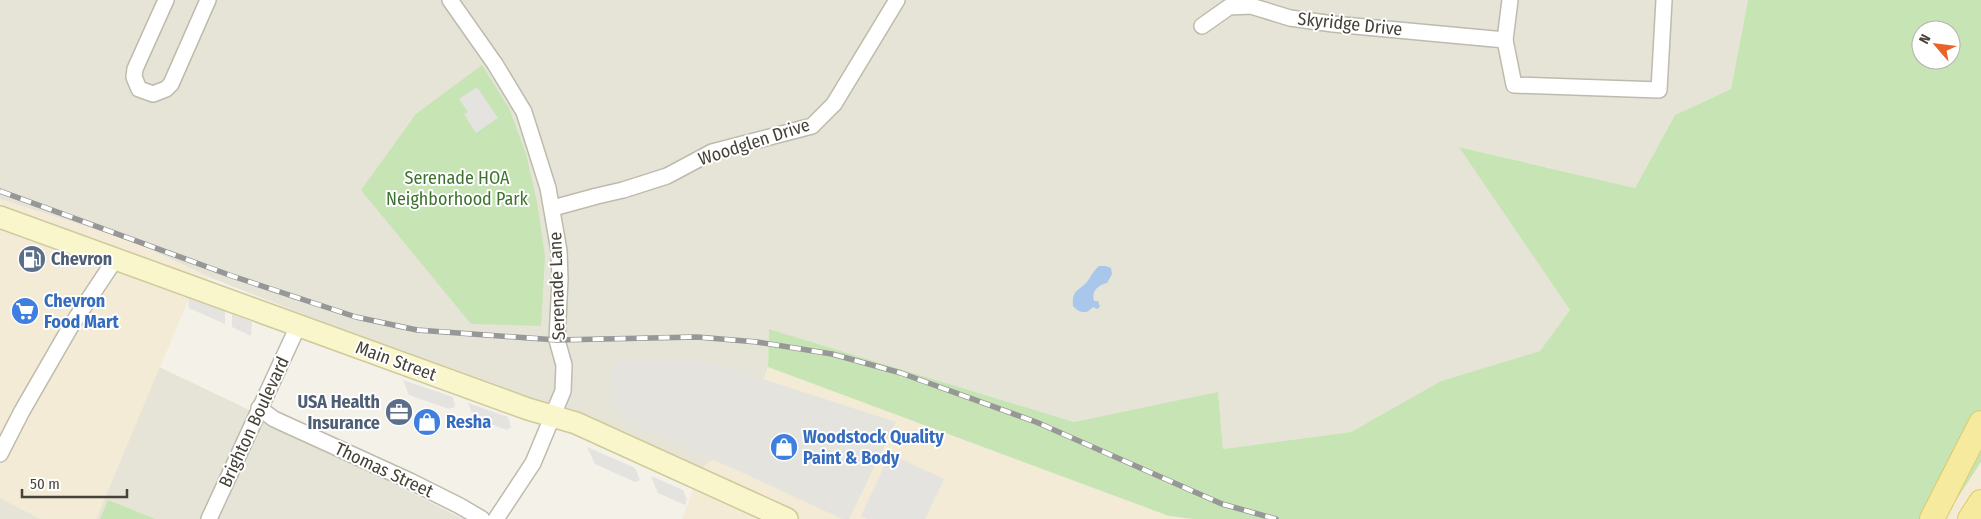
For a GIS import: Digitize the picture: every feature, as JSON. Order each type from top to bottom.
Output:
[{"type":"main road","name":"Main Street","points":[[0,217],[592,431],[787,519]]},
{"type":"main road","points":[[1932,519],[1981,423]]},
{"type":"main road","points":[[1970,519],[1981,502]]},
{"type":"street","points":[[166,0],[135,69],[134,77],[139,89],[153,94],[166,89],[170,84],[208,0]]},
{"type":"street","name":"Serenade Lane","points":[[450,0],[495,64],[524,112],[553,208],[559,270],[557,340],[564,365],[563,390],[533,463],[496,519]]},
{"type":"street","name":"Woodglen Drive","points":[[553,208],[623,190],[667,176],[712,152],[812,126],[834,104],[897,0]]},
{"type":"street","points":[[1510,0],[1505,40],[1514,85],[1659,90],[1664,0]]},
{"type":"street","name":"Skyridge Drive","points":[[1202,26],[1229,7],[1251,6],[1290,18],[1324,23],[1505,40]]},
{"type":"street","points":[[0,454],[22,411],[67,333],[116,258]]},
{"type":"street","name":"Brighton Boulevard","points":[[209,519],[298,326]]},
{"type":"street","name":"Thomas Street","points":[[259,408],[274,419],[410,481],[482,519]]},
{"type":"shaded area","points":[[0,0],[1748,0],[1731,89],[1675,115],[1635,188],[1460,147],[1570,310],[1540,351],[1441,381],[1351,432],[1223,449],[1218,393],[1074,422],[769,329],[768,367],[742,445],[700,472],[209,277],[134,242],[0,199]]},
{"type":"shaded area","points":[[477,87],[498,118],[476,133],[464,114],[468,112],[459,99]]},
{"type":"shaded area","points":[[0,199],[134,242],[209,277],[189,298],[96,519],[41,519],[0,498]]},
{"type":"shaded area","points":[[188,293],[225,310],[225,324],[189,308]]},
{"type":"shaded area","points":[[232,314],[252,322],[251,336],[232,327]]},
{"type":"shaded area","name":"Woodstock Quality Paint & Body","points":[[615,359],[707,361],[896,422],[849,519],[842,519],[622,420],[609,397]]},
{"type":"shaded area","points":[[159,367],[239,405],[463,519],[96,519]]},
{"type":"shaded area","points":[[768,367],[1169,516],[1193,519],[682,519],[700,472],[705,464],[742,445]]},
{"type":"shaded area","points":[[403,380],[453,397],[455,407],[449,409],[409,395]]},
{"type":"shaded area","points":[[468,403],[508,417],[511,427],[507,430],[474,418]]},
{"type":"shaded area","points":[[587,447],[635,468],[640,480],[635,482],[595,464]]},
{"type":"shaded area","points":[[890,454],[944,479],[925,519],[868,519],[861,516]]},
{"type":"shaded area","points":[[1981,462],[1981,519],[1944,519]]},
{"type":"shaded area","points":[[651,476],[683,490],[687,500],[685,505],[658,493]]},
{"type":"shaded area","points":[[0,498],[41,519],[0,519]]},
{"type":"green space","points":[[1748,0],[1981,0],[1981,462],[1944,519],[1193,519],[1169,516],[768,367],[769,329],[1074,422],[1218,392],[1223,449],[1351,432],[1441,381],[1540,351],[1570,310],[1459,147],[1635,188],[1675,115],[1731,89]]},
{"type":"green space","name":"Serenade HOA Neighborhood Park","points":[[482,65],[509,108],[526,154],[537,202],[545,256],[541,326],[471,324],[361,190],[416,114]]},
{"type":"green space","points":[[108,500],[155,519],[100,519]]},
{"type":"water","points":[[1099,266],[1111,268],[1112,274],[1107,283],[1094,291],[1094,301],[1098,301],[1100,307],[1097,309],[1093,307],[1085,312],[1080,312],[1073,306],[1074,294],[1086,283]]},
{"type":"railway","points":[[0,191],[232,276],[356,317],[417,330],[557,340],[697,337],[757,342],[832,354],[901,373],[1036,422],[1222,504],[1276,519]]},
{"type":"place","name":"Chevron","points":[[32,259]]},
{"type":"place","name":"Chevron Food Mart","points":[[25,311]]},
{"type":"place","name":"USA Health Insurance","points":[[399,412]]},
{"type":"place","name":"Resha","points":[[427,422]]},
{"type":"place","name":"Woodstock Quality Paint & Body","points":[[784,447]]}]
